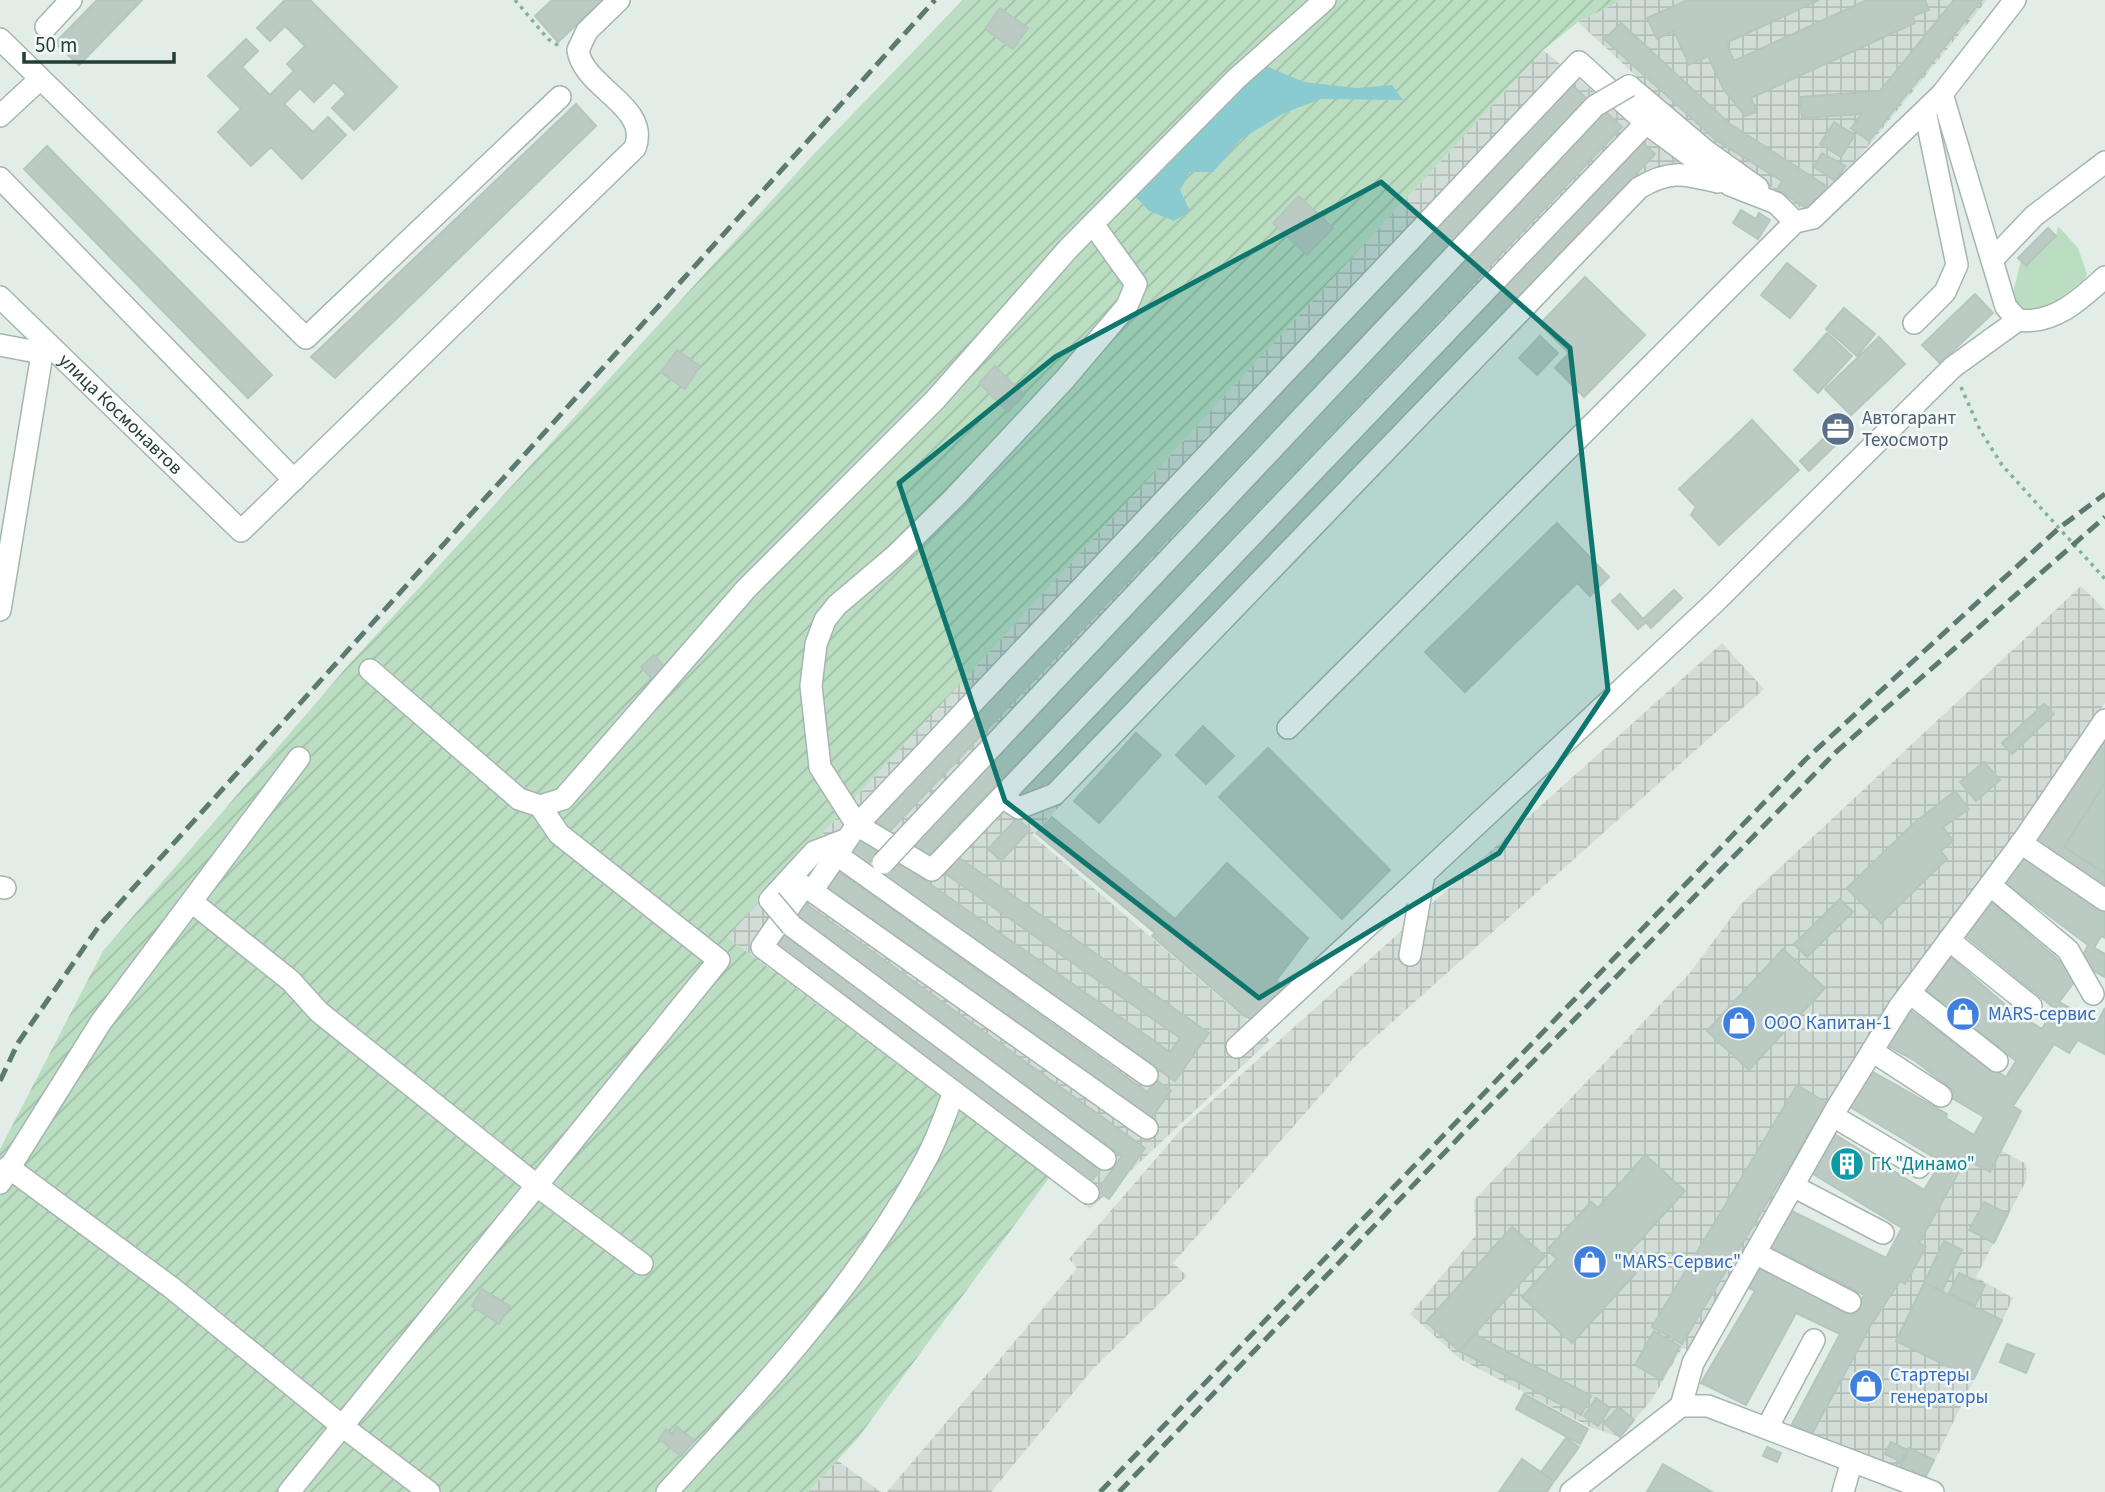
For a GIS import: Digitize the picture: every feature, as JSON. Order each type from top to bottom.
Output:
[{"type":"street","points":[[46,27],[71,0]]},
{"type":"street","points":[[0,178],[294,480],[635,148],[639,132],[637,123],[583,66],[578,50],[587,31],[619,0]]},
{"type":"street","points":[[370,670],[519,799],[540,806],[563,799],[746,589],[935,400],[1093,223],[1237,79],[1325,0]]},
{"type":"street","points":[[1288,728],[1796,222],[1814,218],[1942,94],[2015,0]]},
{"type":"street","points":[[0,39],[306,338],[560,97]]},
{"type":"street","points":[[811,891],[847,840],[1579,62],[1646,123],[1730,184]]},
{"type":"street","points":[[0,116],[40,79]]},
{"type":"street","points":[[877,870],[1595,106],[1629,86],[1706,151],[1751,181],[1796,222]]},
{"type":"street","points":[[1942,94],[2006,307],[2018,320],[2037,322],[2055,315],[2105,277]]},
{"type":"street","points":[[1914,323],[1945,292],[1957,265],[1925,111]]},
{"type":"street","points":[[1105,1158],[792,926],[770,900],[814,852],[847,840],[932,870],[1646,123]]},
{"type":"street","points":[[1992,260],[2034,216],[2105,162]]},
{"type":"street","points":[[1002,797],[1019,808],[1055,794],[1639,188],[1659,176],[1682,173],[1730,184],[1776,203]]},
{"type":"street","points":[[1093,223],[1136,284],[1127,306],[1065,379],[954,498],[825,620],[816,644],[811,686],[820,767],[847,840],[877,870],[1147,1074]]},
{"type":"street","name":"улица Космонавтов","points":[[0,297],[43,347],[241,531],[294,480]]},
{"type":"street","points":[[1237,1047],[1714,603],[1953,367],[2018,320]]},
{"type":"street","points":[[0,345],[43,347],[0,610]]},
{"type":"street","points":[[1571,1492],[1681,1406],[1693,1363],[1872,1051],[1910,993],[2021,843],[2105,720]]},
{"type":"street","points":[[299,758],[101,1022],[4,1175],[172,1288],[342,1426],[429,1492]]},
{"type":"street","points":[[289,1492],[719,960],[559,834],[540,806]]},
{"type":"street","points":[[2021,843],[2105,900]]},
{"type":"street","points":[[1410,955],[1424,874]]},
{"type":"street","points":[[1990,885],[2068,950],[2094,994]]},
{"type":"street","points":[[1088,1194],[762,947],[804,886],[1147,1128]]},
{"type":"street","points":[[192,902],[291,981],[319,1012],[537,1185],[642,1264]]},
{"type":"street","points":[[1950,940],[2031,1006]]},
{"type":"street","points":[[1910,993],[1997,1061]]},
{"type":"street","points":[[1872,1051],[1941,1096]]},
{"type":"street","points":[[667,1492],[790,1358],[860,1268],[926,1160],[954,1092]]},
{"type":"street","points":[[1833,1116],[1919,1167]]},
{"type":"street","points":[[1793,1186],[1883,1233]]},
{"type":"street","points":[[1755,1253],[1850,1302]]},
{"type":"street","points":[[1767,1428],[1814,1340]]},
{"type":"street","points":[[1681,1406],[1709,1406],[1933,1492]]},
{"type":"street","points":[[1843,1492],[1852,1461]]},
{"type":"path","points":[[515,0],[548,39],[561,47],[578,50]]},
{"type":"path","points":[[1953,367],[1980,430],[2002,465],[2099,576],[2105,579]]},
{"type":"highlighted area","points":[[1381,182],[1570,348],[1608,690],[1499,853],[1259,998],[1005,801],[899,483],[1055,357]]},
{"type":"shaded area","points":[[1622,0],[1987,0],[1870,144],[1807,213],[1708,143],[1578,22]]},
{"type":"shaded area","points":[[1543,50],[1698,178],[1651,193],[1032,835],[1270,1040],[1090,1209],[727,937]]},
{"type":"shaded area","points":[[2081,586],[2105,610],[2105,703],[1830,1103],[1688,1350],[1682,1348],[1651,1401],[1620,1437],[1590,1427],[1460,1359],[1410,1314],[1476,1235],[1474,1200],[1689,974],[1741,904]]},
{"type":"shaded area","points":[[1722,643],[1764,689],[1360,1051],[1173,1263],[1187,1276],[1091,1371],[991,1492],[887,1492],[1077,1268],[1069,1259],[1185,1125]]},
{"type":"shaded area","points":[[2002,1151],[2026,1164],[2027,1179],[1976,1277],[2013,1298],[1924,1483],[1812,1434],[1871,1325],[1900,1281],[1905,1283],[1919,1243],[1966,1159],[1990,1172]]},
{"type":"shaded area","points":[[837,1460],[881,1492],[808,1492]]},
{"type":"green space","points":[[963,0],[1622,0],[1578,22],[1543,50],[727,937],[1049,1178],[858,1438],[808,1492],[0,1492],[0,1149],[103,951],[345,669],[812,156]]},
{"type":"green space","points":[[2058,226],[2078,248],[2087,274],[2084,280],[2042,312],[2022,315],[2010,304],[2021,261],[2026,265],[2056,236]]},
{"type":"water","points":[[1259,63],[1304,82],[1356,88],[1392,85],[1403,100],[1321,99],[1284,113],[1241,139],[1213,172],[1190,172],[1180,190],[1190,211],[1174,221],[1149,211],[1133,194],[1185,135],[1216,117],[1229,96]]},
{"type":"building","points":[[97,0],[142,0],[79,65],[55,43]]},
{"type":"building","points":[[285,0],[310,0],[397,87],[354,130],[332,108],[346,94],[334,82],[314,102],[300,88],[284,104],[313,132],[328,117],[346,135],[302,179],[271,147],[251,166],[218,132],[241,109],[208,76],[246,39],[258,51],[242,67],[270,95],[294,71],[287,64],[305,46],[285,26],[270,41],[257,28]]},
{"type":"building","points":[[552,0],[603,0],[558,42],[535,16]]},
{"type":"building","points":[[1688,0],[1819,0],[1726,43],[1734,61],[1867,0],[1925,0],[1929,10],[1913,16],[1915,23],[1751,98],[1757,112],[1745,116],[1724,90],[1708,56],[1689,65],[1674,31],[1657,39],[1647,18]]},
{"type":"building","points":[[1954,0],[1982,0],[1869,141],[1851,128],[1862,114],[1802,118],[1800,97],[1880,91]]},
{"type":"building","points":[[1000,8],[1028,28],[1013,49],[985,29]]},
{"type":"building","points":[[1621,23],[1730,124],[1828,187],[1817,204],[1813,201],[1808,209],[1777,190],[1782,181],[1717,141],[1604,39]]},
{"type":"building","points":[[1571,84],[1587,99],[888,833],[872,818]]},
{"type":"building","points":[[576,104],[596,126],[335,378],[311,357]]},
{"type":"building","points":[[1605,111],[1622,127],[926,858],[909,842]]},
{"type":"building","points":[[1834,122],[1855,135],[1841,157],[1820,144]]},
{"type":"building","points":[[1639,139],[1655,154],[1051,788],[1045,782],[1029,799],[1018,790]]},
{"type":"building","points":[[47,146],[272,375],[248,398],[24,169]]},
{"type":"building","points":[[1822,153],[1845,166],[1836,181],[1814,167]]},
{"type":"building","points":[[1299,196],[1333,228],[1307,255],[1273,223]]},
{"type":"building","points":[[1741,210],[1756,219],[1759,213],[1770,220],[1758,239],[1733,223]]},
{"type":"building","points":[[2048,228],[2056,236],[2026,266],[2018,258]]},
{"type":"building","points":[[1787,263],[1816,286],[1790,318],[1761,295]]},
{"type":"building","points":[[1585,277],[1645,335],[1584,397],[1555,368],[1569,353],[1540,324]]},
{"type":"building","points":[[1975,294],[1993,313],[1940,363],[1922,345]]},
{"type":"building","points":[[1844,308],[1875,334],[1857,356],[1826,329]]},
{"type":"building","points":[[1827,333],[1852,356],[1818,393],[1794,370]]},
{"type":"building","points":[[1540,336],[1558,353],[1537,375],[1519,358]]},
{"type":"building","points":[[1879,337],[1905,364],[1851,415],[1825,389]]},
{"type":"building","points":[[677,350],[700,366],[685,389],[661,372]]},
{"type":"building","points":[[995,366],[1024,395],[1008,412],[979,383]]},
{"type":"building","points":[[1844,419],[1853,428],[1809,471],[1800,461]]},
{"type":"building","points":[[1752,420],[1799,470],[1719,545],[1691,515],[1696,507],[1679,489]]},
{"type":"building","points":[[1557,523],[1609,577],[1590,596],[1577,583],[1465,692],[1425,652]]},
{"type":"building","points":[[1674,590],[1682,598],[1651,628],[1646,622],[1638,629],[1612,601],[1620,594],[1643,619]]},
{"type":"building","points":[[654,655],[667,670],[654,681],[641,667]]},
{"type":"building","points":[[2044,704],[2054,714],[2012,754],[2002,743]]},
{"type":"building","points":[[1203,726],[1234,756],[1206,784],[1176,755]]},
{"type":"building","points":[[1136,733],[1161,755],[1099,823],[1074,801]]},
{"type":"building","points":[[2105,737],[2105,783],[2064,847],[2105,873],[2105,892],[2033,842]]},
{"type":"building","points":[[1268,748],[1390,870],[1342,919],[1219,797]]},
{"type":"building","points":[[1984,762],[2000,780],[1976,801],[1960,782]]},
{"type":"building","points":[[2105,783],[2105,873],[2064,847]]},
{"type":"building","points":[[1955,791],[1969,809],[1943,827],[1953,841],[1941,851],[1947,859],[1881,923],[1847,888],[1913,824]]},
{"type":"building","points":[[1052,817],[1175,919],[1227,863],[1308,938],[1276,981],[1287,987],[1261,1024],[1244,1016],[1152,936],[1155,933],[1036,833]]},
{"type":"building","points":[[1017,818],[1030,830],[1001,861],[988,849]]},
{"type":"building","points":[[860,835],[879,848],[867,866],[847,853]]},
{"type":"building","points":[[2026,852],[2105,906],[2105,938],[2101,936],[2094,948],[2105,954],[2105,977],[2079,963],[2088,945],[2003,881]]},
{"type":"building","points":[[958,857],[1209,1033],[1175,1081],[883,875],[894,859],[1170,1052],[1180,1038],[946,874]]},
{"type":"building","points":[[836,869],[1147,1092],[1156,1080],[1171,1091],[1151,1118],[824,885]]},
{"type":"building","points":[[1840,899],[1853,912],[1807,957],[1794,944]]},
{"type":"building","name":"ГК \"Динамо\"","points":[[1988,899],[2078,977],[2059,1002],[2097,1023],[2105,1008],[2105,1054],[2078,1040],[2069,1053],[2054,1044],[2013,1106],[2021,1111],[1990,1172],[1966,1159],[1919,1243],[1926,1247],[1905,1284],[1900,1281],[1871,1325],[1812,1434],[1792,1424],[1840,1334],[1796,1313],[1746,1405],[1701,1383],[1755,1291],[1744,1285],[1755,1265],[1853,1316],[1864,1295],[1769,1246],[1788,1209],[1886,1258],[1902,1228],[1808,1171],[1831,1132],[1924,1190],[1935,1172],[1929,1169],[1935,1158],[1845,1104],[1866,1068],[1947,1114],[1946,1118],[1974,1135],[1984,1117],[1950,1097],[1954,1091],[1914,1060],[1884,1044],[1907,1008],[1972,1056],[2006,1077],[2016,1061],[1923,988],[1948,955],[2011,1010],[2042,1029],[2054,1008],[1962,933]]},
{"type":"building","points":[[802,901],[1145,1148],[1109,1199],[1097,1191],[1122,1156],[790,917]]},
{"type":"building","points":[[783,931],[1100,1170],[1087,1187],[771,948]]},
{"type":"building","points":[[1783,949],[1825,988],[1749,1070],[1707,1031]]},
{"type":"building","points":[[1797,1085],[1827,1103],[1682,1344],[1652,1327]]},
{"type":"building","points":[[1645,1155],[1685,1191],[1622,1260],[1636,1273],[1572,1343],[1522,1297],[1557,1259],[1547,1250],[1591,1202],[1598,1208]]},
{"type":"building","points":[[1984,1202],[2008,1214],[1994,1243],[1969,1230]]},
{"type":"building","points":[[1512,1227],[1545,1256],[1459,1351],[1426,1322]]},
{"type":"building","points":[[1944,1241],[1962,1250],[1942,1291],[1924,1283]]},
{"type":"building","points":[[1959,1273],[1985,1285],[1975,1306],[1949,1293]]},
{"type":"building","points":[[1924,1283],[2002,1320],[1974,1379],[1896,1341]]},
{"type":"building","points":[[482,1289],[510,1306],[499,1324],[472,1306]]},
{"type":"building","points":[[1654,1331],[1680,1346],[1661,1380],[1635,1365]]},
{"type":"building","points":[[1474,1334],[1591,1396],[1581,1415],[1459,1351]]},
{"type":"building","points":[[2007,1344],[2034,1354],[2026,1373],[2000,1362]]},
{"type":"building","points":[[1524,1394],[1588,1429],[1580,1444],[1516,1409]]},
{"type":"building","points":[[1596,1398],[1610,1408],[1598,1426],[1584,1416]]},
{"type":"building","points":[[1619,1407],[1634,1420],[1620,1437],[1604,1423]]},
{"type":"building","points":[[677,1427],[694,1440],[681,1456],[659,1439],[666,1429],[672,1434]]},
{"type":"building","points":[[1566,1438],[1579,1447],[1554,1481],[1541,1472]]},
{"type":"building","points":[[1891,1442],[1907,1450],[1901,1462],[1885,1454]]},
{"type":"building","points":[[1767,1447],[1781,1453],[1777,1462],[1763,1456]]},
{"type":"building","points":[[1909,1448],[1934,1460],[1924,1480],[1899,1468]]},
{"type":"building","points":[[1522,1459],[1554,1481],[1547,1492],[1499,1492]]},
{"type":"building","points":[[1663,1464],[1712,1492],[1647,1492]]},
{"type":"railway","points":[[0,1081],[18,1043],[99,926],[935,0]]},
{"type":"railway","points":[[1100,1492],[1806,759],[2059,528],[2105,494]]},
{"type":"railway","points":[[1119,1492],[1470,1126],[1836,752],[2105,517]]},
{"type":"place","name":"Автогарант Техосмотр","points":[[1838,429]]},
{"type":"place","name":"MARS-сервис","points":[[1963,1014]]},
{"type":"place","name":"ООО Капитан-1","points":[[1739,1023]]},
{"type":"place","name":"ГК \"Динамо\"","points":[[1847,1164]]},
{"type":"place","name":"\"MARS-Сервис\"","points":[[1590,1262]]},
{"type":"place","name":"Стартеры генераторы","points":[[1866,1386]]}]
